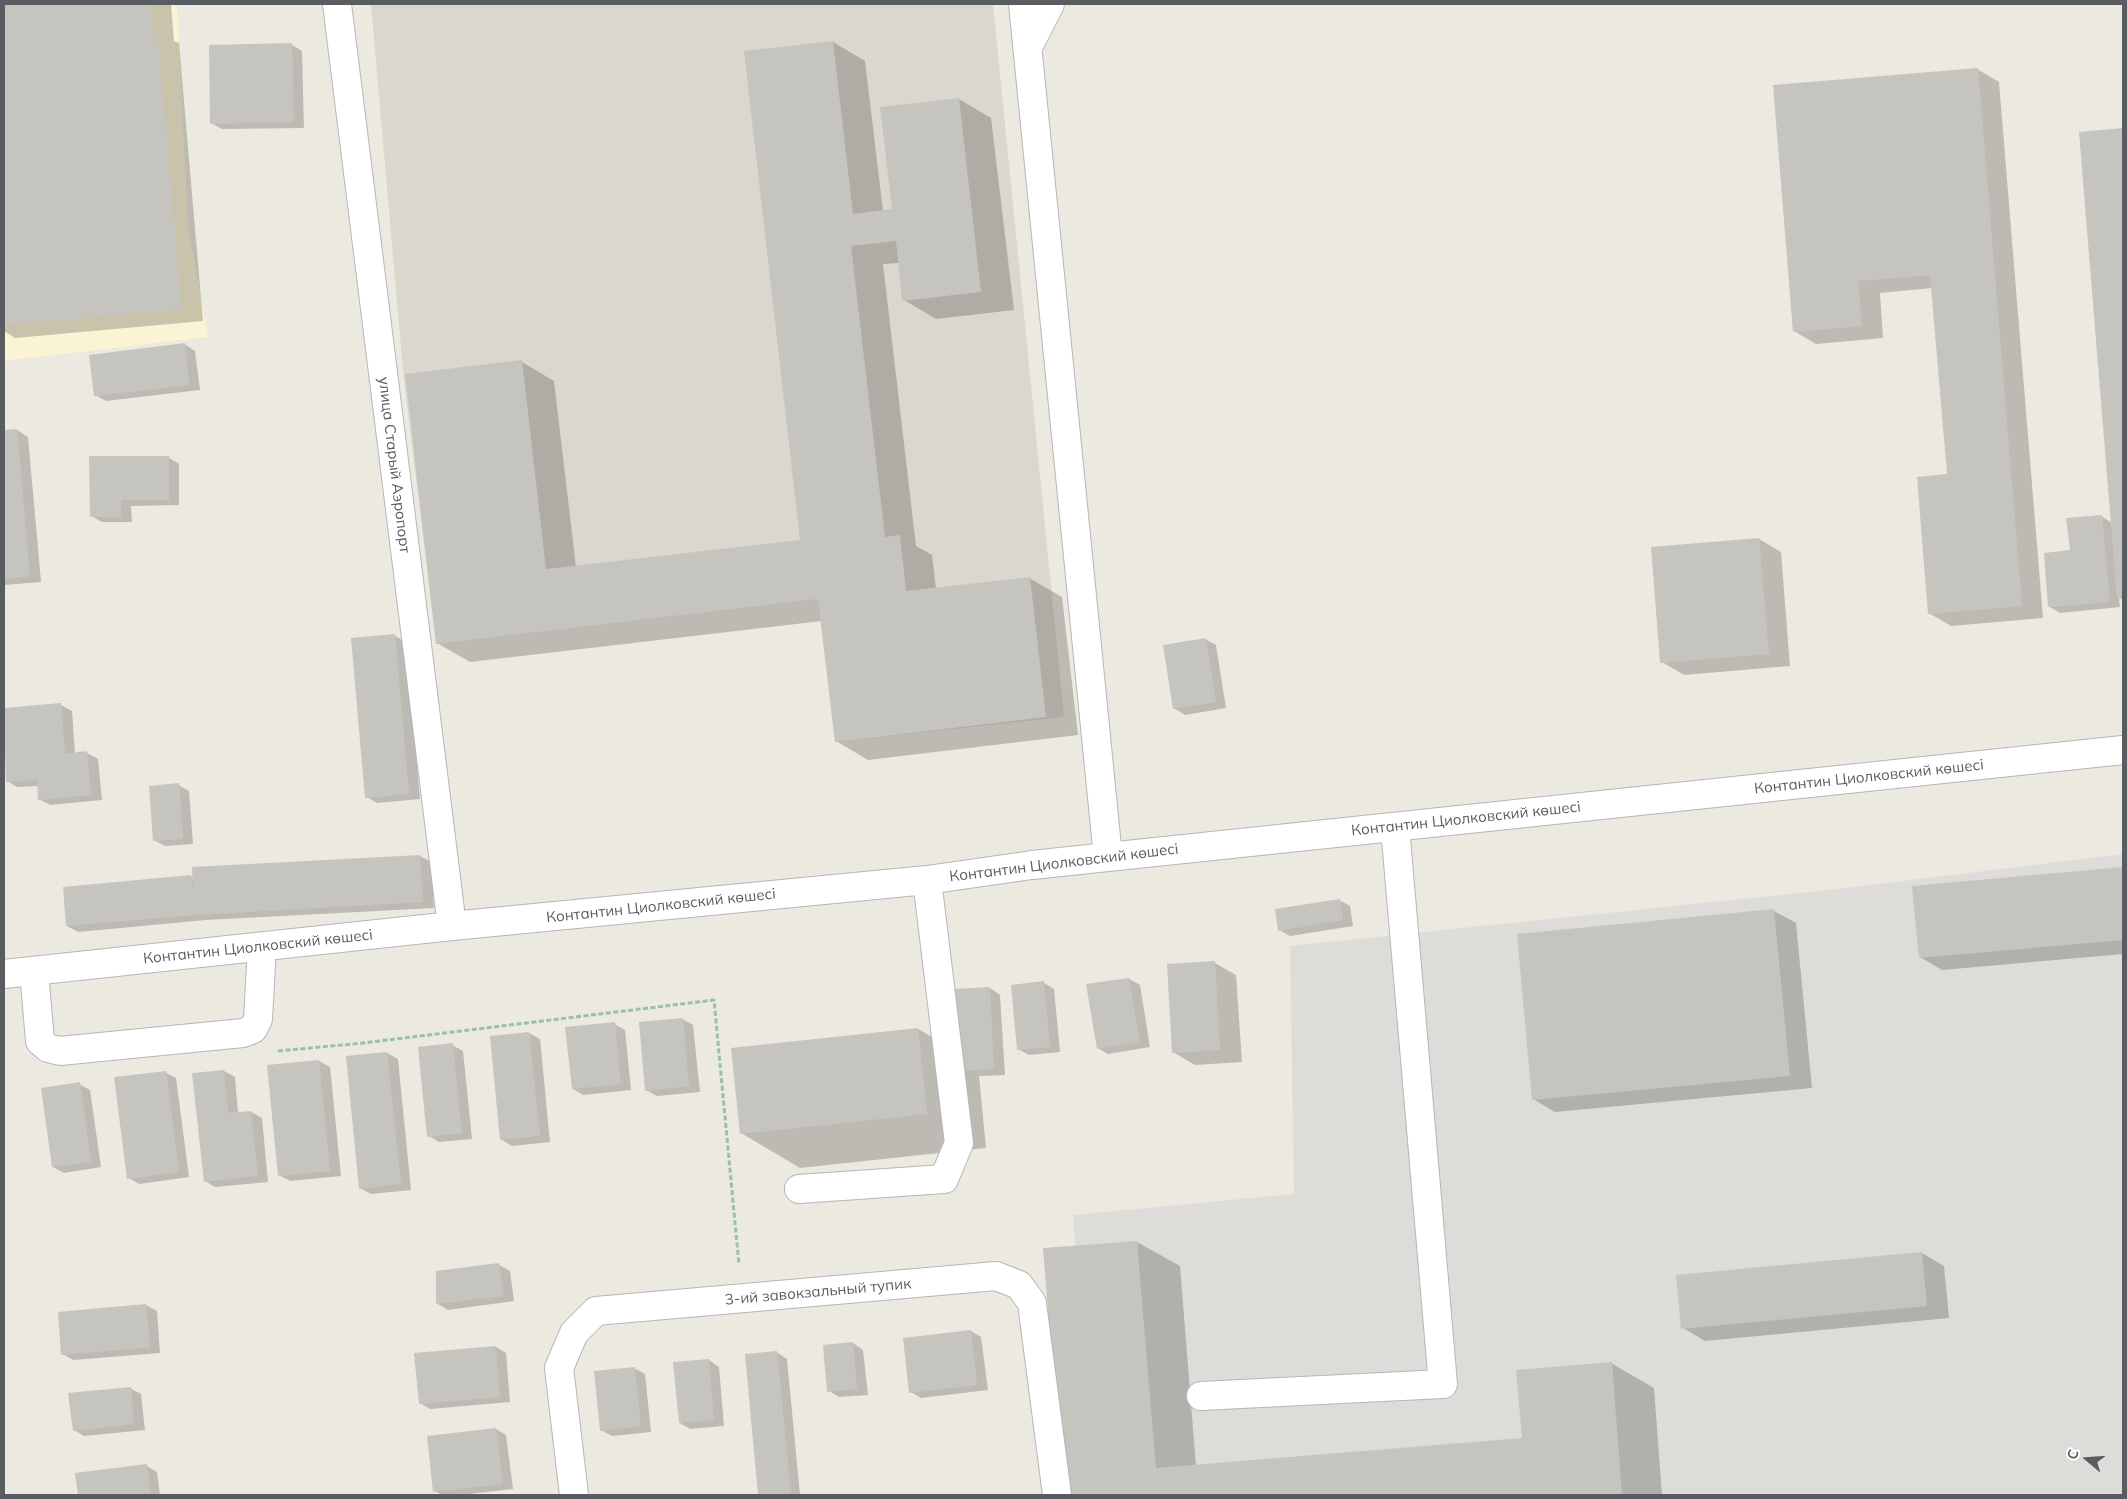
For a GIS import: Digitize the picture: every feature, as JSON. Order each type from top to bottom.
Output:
[{"type":"street","name":"улица Старый Аэропорт","points":[[337,4],[452,926]]},
{"type":"street","points":[[1023,4],[1108,857]]},
{"type":"street","points":[[1028,47],[1050,4]]},
{"type":"street","name":"Контантин Циолковский көшесі","points":[[4,974],[452,926],[927,880],[1032,865],[2123,750]]},
{"type":"street","points":[[1201,1396],[1443,1384],[1395,827]]},
{"type":"street","points":[[799,1189],[944,1179],[959,1143],[927,880]]},
{"type":"street","points":[[34,971],[40,1041],[48,1048],[60,1051],[243,1033],[253,1029],[258,1019],[262,947]]},
{"type":"street","name":"3-ий завокзальный тупик","points":[[574,1495],[559,1368],[574,1332],[596,1312],[996,1276],[1019,1285],[1032,1303],[1057,1495]]},
{"type":"path","points":[[258,1019],[265,1052],[373,1042],[714,1000],[742,1298]]},
{"type":"shaded area","points":[[4,4],[177,4],[188,225],[208,337],[4,361]]},
{"type":"shaded area","points":[[371,4],[993,4],[1064,717],[835,742],[818,599],[436,644],[403,371]]},
{"type":"shaded area","points":[[2123,854],[2123,1495],[1093,1495],[1073,1215],[1294,1194],[1290,946],[1838,889]]},
{"type":"building","points":[[4,4],[150,4],[153,30],[157,29],[182,309],[4,325]]},
{"type":"building","points":[[833,41],[853,214],[892,209],[880,107],[959,98],[981,292],[902,301],[896,241],[851,246],[885,537],[900,535],[906,591],[1030,577],[1046,717],[835,742],[818,599],[436,644],[405,374],[522,360],[546,569],[800,540],[744,51]]},
{"type":"building","points":[[292,43],[294,122],[210,124],[209,45]]},
{"type":"building","points":[[1978,68],[2022,606],[1928,614],[1917,477],[1947,474],[1930,275],[1858,281],[1862,326],[1793,332],[1773,85]]},
{"type":"building","points":[[2123,128],[2123,598],[2117,598],[2079,132]]},
{"type":"building","points":[[185,343],[189,385],[94,396],[89,355]]},
{"type":"building","points":[[17,429],[30,576],[4,579],[4,430]]},
{"type":"building","points":[[89,456],[169,456],[169,500],[121,500],[121,517],[90,517]]},
{"type":"building","points":[[2102,515],[2110,602],[2048,607],[2044,553],[2070,550],[2066,518]]},
{"type":"building","points":[[1759,538],[1769,654],[1660,663],[1651,547]]},
{"type":"building","points":[[395,634],[409,794],[365,798],[351,638]]},
{"type":"building","points":[[1206,638],[1216,702],[1173,709],[1163,645]]},
{"type":"building","points":[[61,703],[65,754],[87,751],[91,795],[38,800],[37,780],[6,782],[4,708]]},
{"type":"building","points":[[179,783],[183,839],[153,841],[149,786]]},
{"type":"building","points":[[420,855],[423,902],[194,915],[66,926],[63,887],[191,875],[193,895],[192,867]]},
{"type":"building","points":[[2123,867],[2123,940],[1919,958],[1912,886]]},
{"type":"building","points":[[1340,899],[1343,920],[1278,931],[1275,909]]},
{"type":"building","points":[[1774,909],[1790,1076],[1532,1100],[1517,934]]},
{"type":"building","points":[[1215,961],[1220,1050],[1172,1053],[1167,964]]},
{"type":"building","points":[[1129,978],[1140,1042],[1097,1049],[1086,984]]},
{"type":"building","points":[[1044,981],[1050,1047],[1017,1050],[1011,985]]},
{"type":"building","points":[[990,987],[994,1069],[959,1071],[955,989]]},
{"type":"building","points":[[683,1018],[689,1086],[645,1091],[639,1022]]},
{"type":"building","points":[[615,1022],[621,1084],[572,1089],[565,1027]]},
{"type":"building","points":[[918,1028],[927,1114],[740,1134],[731,1048]]},
{"type":"building","points":[[529,1032],[540,1136],[500,1140],[490,1036]]},
{"type":"building","points":[[453,1043],[462,1133],[427,1137],[418,1047]]},
{"type":"building","points":[[387,1052],[401,1184],[359,1189],[346,1056]]},
{"type":"building","points":[[319,1060],[330,1171],[278,1176],[267,1065]]},
{"type":"building","points":[[224,1070],[228,1113],[251,1111],[258,1176],[204,1182],[192,1073]]},
{"type":"building","points":[[166,1071],[179,1172],[127,1179],[114,1077]]},
{"type":"building","points":[[80,1082],[91,1162],[52,1167],[41,1088]]},
{"type":"building","points":[[1137,1241],[1156,1468],[1522,1438],[1516,1370],[1612,1362],[1622,1495],[1063,1495],[1043,1248]]},
{"type":"building","points":[[1922,1252],[1927,1306],[1681,1329],[1676,1275]]},
{"type":"building","points":[[499,1263],[504,1296],[436,1304],[436,1271]]},
{"type":"building","points":[[146,1304],[150,1347],[61,1355],[58,1312]]},
{"type":"building","points":[[971,1330],[977,1385],[909,1393],[903,1338]]},
{"type":"building","points":[[853,1342],[857,1389],[827,1392],[823,1345]]},
{"type":"building","points":[[496,1346],[500,1397],[419,1404],[414,1353]]},
{"type":"building","points":[[777,1351],[791,1495],[758,1495],[745,1354]]},
{"type":"building","points":[[709,1359],[714,1420],[679,1423],[673,1362]]},
{"type":"building","points":[[635,1367],[641,1426],[600,1431],[594,1371]]},
{"type":"building","points":[[131,1387],[134,1424],[73,1431],[68,1393]]},
{"type":"building","points":[[496,1428],[503,1484],[433,1492],[427,1436]]},
{"type":"building","points":[[147,1464],[151,1495],[78,1495],[75,1473]]}]
